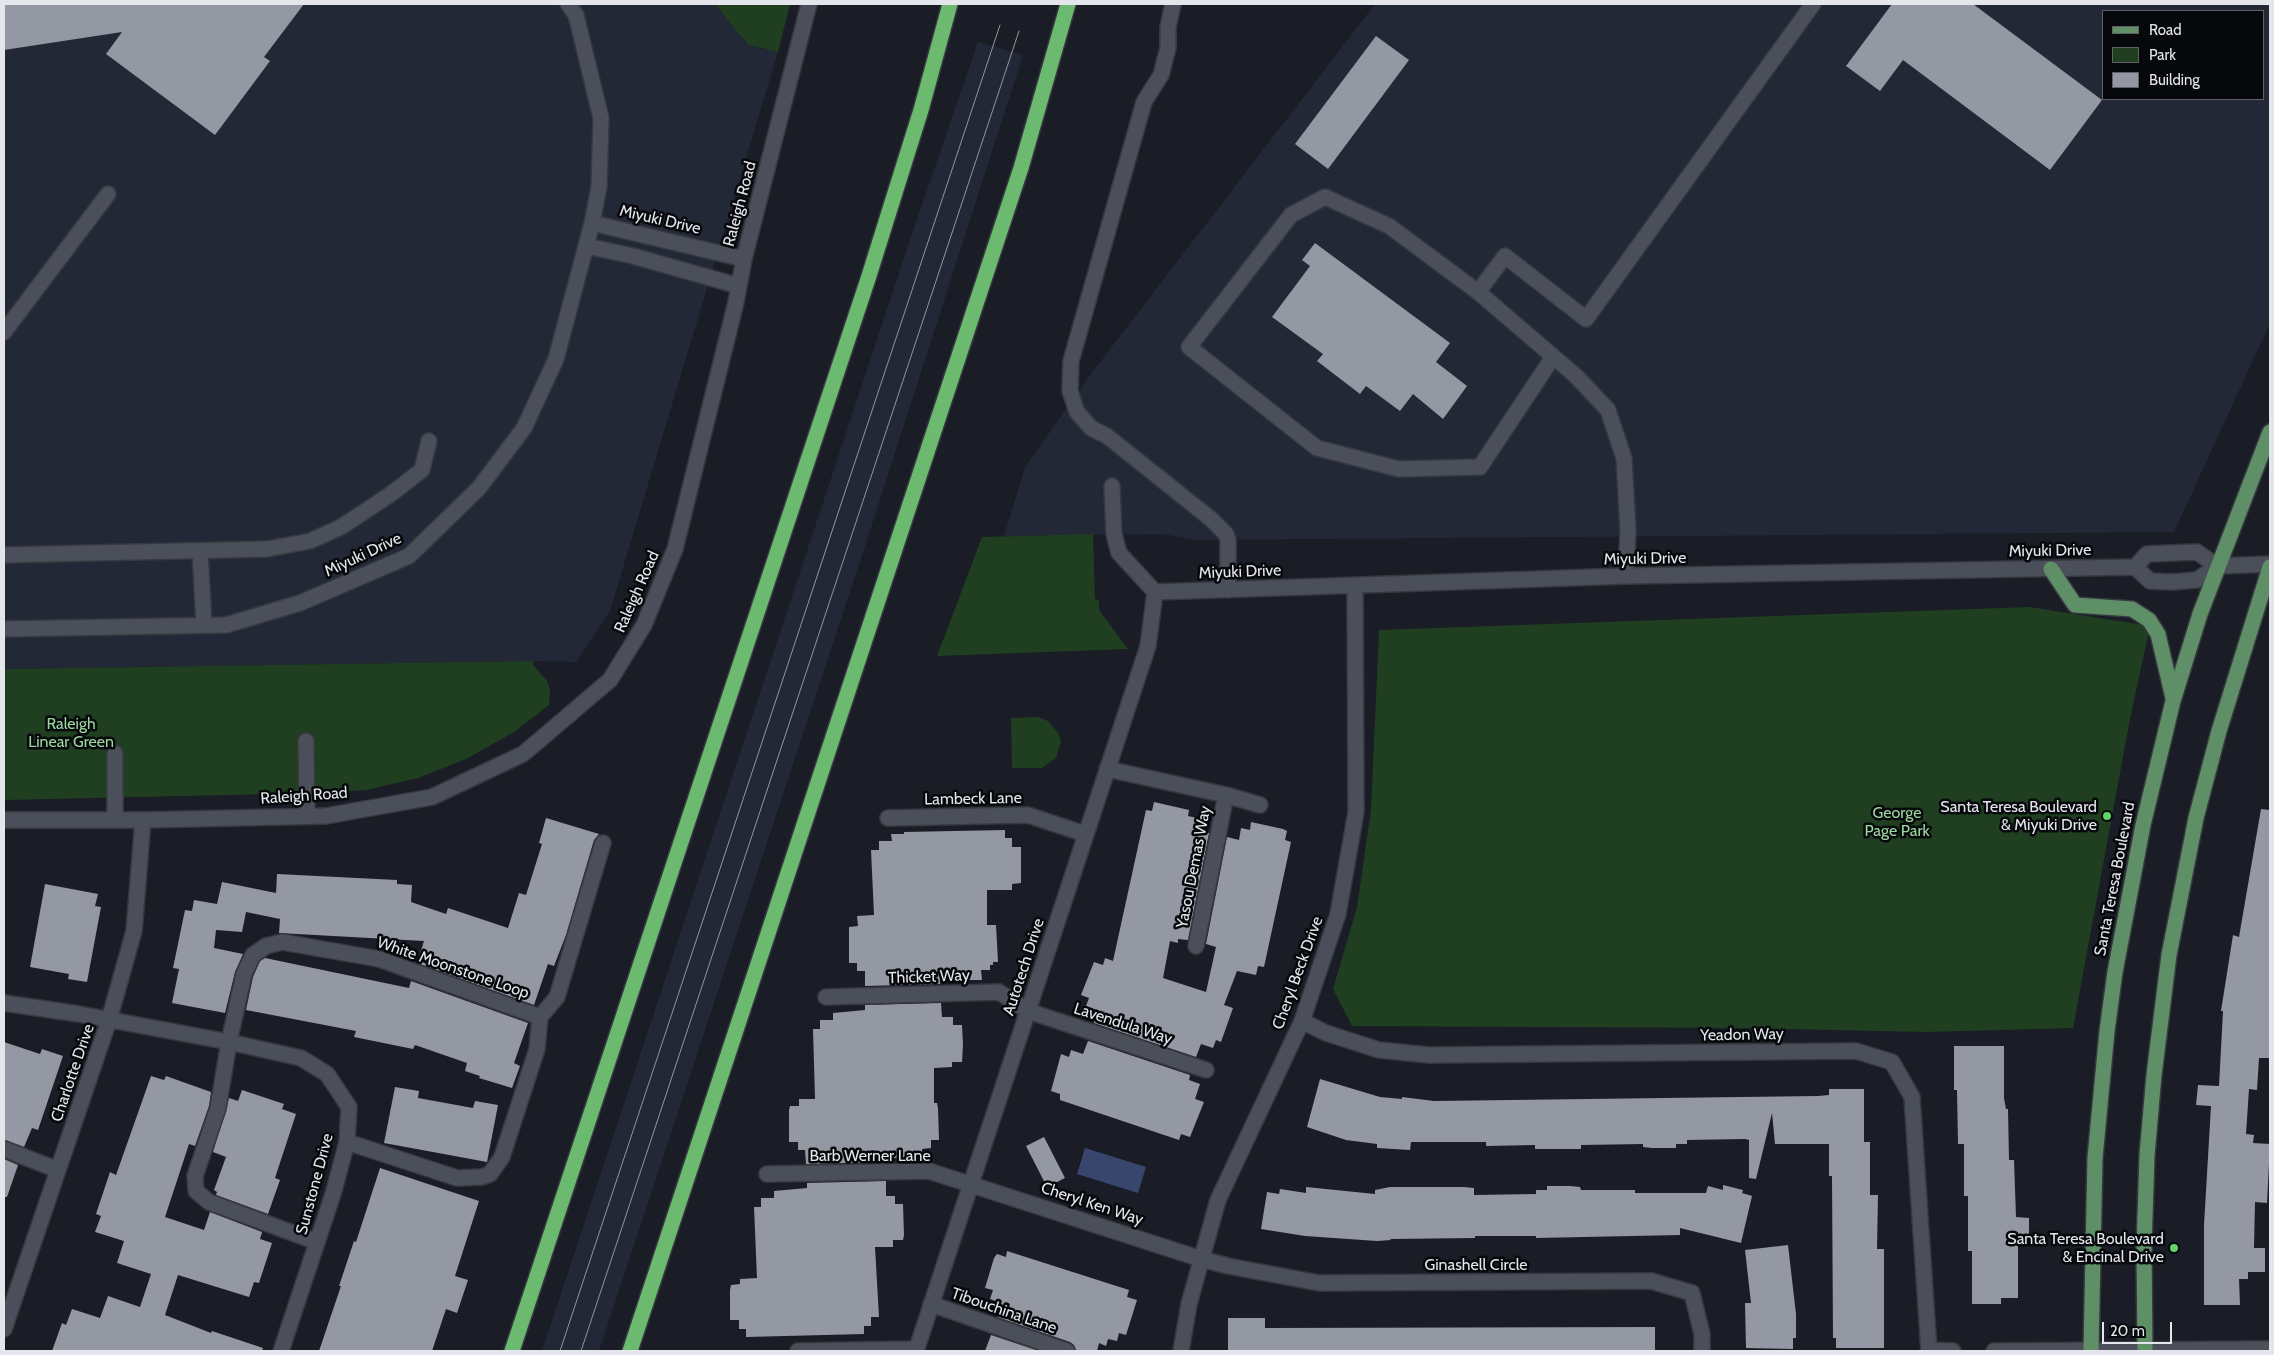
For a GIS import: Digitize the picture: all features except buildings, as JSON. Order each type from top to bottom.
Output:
[{"type":"highway","points":[[512,1351],[868,279],[921,110],[950,4]]},
{"type":"highway","points":[[630,1351],[1021,168],[1067,5]]},
{"type":"main road","name":"Santa Teresa Boulevard","points":[[2091,1351],[2095,1158],[2107,1030],[2115,972],[2143,826],[2173,701],[2217,566],[2270,432]]},
{"type":"main road","points":[[2145,1351],[2144,1248],[2147,1155],[2154,1075],[2170,955],[2196,818],[2212,757],[2270,565]]},
{"type":"main road","points":[[2051,569],[2075,605],[2132,609],[2149,620],[2158,634],[2173,701]]},
{"type":"street","points":[[568,4],[576,15],[601,118],[599,187],[592,223]]},
{"type":"street","name":"Raleigh Road","points":[[4,820],[143,820],[326,816],[432,797],[523,754],[610,680],[644,626],[675,549],[744,259],[809,4]]},
{"type":"street","points":[[1173,4],[1168,27],[1168,48],[1161,75],[1144,102],[1071,361],[1070,391],[1077,412],[1091,428],[1106,436],[1211,519],[1226,534],[1228,540],[1228,590]]},
{"type":"street","points":[[1478,292],[1505,256],[1586,319],[1813,4]]},
{"type":"street","points":[[4,332],[108,194]]},
{"type":"street","points":[[1552,357],[1480,467],[1399,469],[1317,448],[1189,347],[1291,215],[1325,197],[1389,226],[1478,292],[1576,376],[1608,410],[1624,458],[1628,531],[1626,576]]},
{"type":"street","name":"Miyuki Drive","points":[[4,629],[226,625],[300,603],[409,556],[479,488],[524,428],[556,359],[592,223],[744,259]]},
{"type":"street","points":[[586,246],[632,256],[739,286]]},
{"type":"street","points":[[4,554],[267,549],[310,541],[334,530],[391,494],[422,470],[429,441]]},
{"type":"street","points":[[1112,486],[1114,534],[1119,553],[1156,592]]},
{"type":"street","points":[[200,551],[204,625]]},
{"type":"street","points":[[2217,566],[2197,552],[2147,554],[2135,567],[2150,581],[2171,582],[2197,580],[2217,566],[2270,565]]},
{"type":"street","name":"Miyuki Drive","points":[[1156,592],[1626,576],[2135,567]]},
{"type":"street","name":"Cheryl Beck Drive","points":[[1181,1351],[1189,1304],[1218,1200],[1302,1021],[1338,914],[1356,812],[1355,586]]},
{"type":"street","name":"Autotech Drive","points":[[916,1350],[1148,646],[1156,592]]},
{"type":"street","points":[[306,741],[307,816]]},
{"type":"street","points":[[115,753],[115,820]]},
{"type":"street","name":"Yasou Demas Way","points":[[1107,769],[1226,795],[1260,805]]},
{"type":"street","name":"Yasou Demas Way","points":[[1196,946],[1226,795]]},
{"type":"street","name":"Lambeck Lane","points":[[888,818],[1028,815],[1085,834]]},
{"type":"street","name":"Charlotte Drive","points":[[4,1329],[109,1020],[134,931],[143,820]]},
{"type":"street","points":[[540,1016],[557,997],[603,843]]},
{"type":"street","name":"White Moonstone Loop","points":[[229,1042],[244,974],[253,955],[266,946],[282,942],[397,964],[540,1016],[537,1048],[502,1157],[490,1174],[482,1177],[457,1178],[347,1142]]},
{"type":"street","name":"Thicket Way","points":[[826,997],[999,992],[1028,1011]]},
{"type":"street","name":"Sunstone Drive","points":[[4,1003],[229,1042],[301,1058],[327,1074],[349,1107],[347,1142],[333,1194],[281,1351]]},
{"type":"street","name":"Lavendula Way","points":[[1028,1011],[1206,1070]]},
{"type":"street","name":"Yeadon Way","points":[[1302,1021],[1326,1033],[1379,1050],[1429,1055],[1856,1051],[1892,1062],[1912,1097],[1929,1351]]},
{"type":"street","points":[[229,1042],[218,1108],[195,1176],[196,1191],[209,1202],[317,1242]]},
{"type":"street","points":[[4,1149],[58,1170]]},
{"type":"street","name":"Barb Werner Lane","points":[[767,1174],[929,1171],[971,1182]]},
{"type":"street","name":"Cheryl Ken Way","points":[[971,1182],[1201,1258]]},
{"type":"street","name":"Ginashell Circle","points":[[1201,1258],[1228,1266],[1319,1283],[1651,1281],[1692,1293],[1702,1334],[1702,1351]]},
{"type":"street","name":"Tibouchina Lane","points":[[930,1304],[1067,1351]]},
{"type":"street","points":[[1994,1351],[2270,1349]]},
{"type":"street","points":[[798,1351],[916,1350]]},
{"type":"street","points":[[1929,1351],[1953,1351]]},
{"type":"shaded area","points":[[4,4],[715,4],[748,45],[778,52],[610,611],[576,662],[533,661],[4,669]]},
{"type":"shaded area","points":[[1375,4],[2270,4],[2270,323],[2174,532],[1196,540],[1163,534],[1004,536],[1025,467],[1094,370]]},
{"type":"shaded area","points":[[978,42],[1023,55],[866,543],[599,1351],[542,1351],[913,231]]},
{"type":"green space","points":[[715,4],[790,4],[778,52],[748,45]]},
{"type":"green space","points":[[1093,534],[1095,599],[1099,600],[1099,610],[1128,649],[937,656],[982,537]]},
{"type":"green space","name":"George Page Park","points":[[2030,607],[2150,626],[2129,724],[2073,1028],[1926,1032],[1741,1028],[1352,1026],[1333,989],[1357,907],[1371,810],[1379,630]]},
{"type":"green space","name":"Raleigh Linear Green","points":[[533,661],[533,665],[547,681],[550,690],[549,705],[514,732],[466,759],[418,778],[366,790],[317,793],[4,800],[4,669]]},
{"type":"green space","points":[[1038,717],[1048,721],[1059,734],[1061,742],[1056,758],[1042,768],[1012,768],[1011,718]]},
{"type":"water","points":[[1085,1148],[1146,1167],[1138,1193],[1077,1174]]},
{"type":"tram line","points":[[560,1351],[1000,25]]},
{"type":"tram line","points":[[581,1351],[1019,31]]},
{"type":"place","name":"Santa Teresa Boulevard & Miyuki Drive","points":[[2107,816]]},
{"type":"place","name":"Santa Teresa Boulevard & Encinal Drive","points":[[2174,1248]]}]
